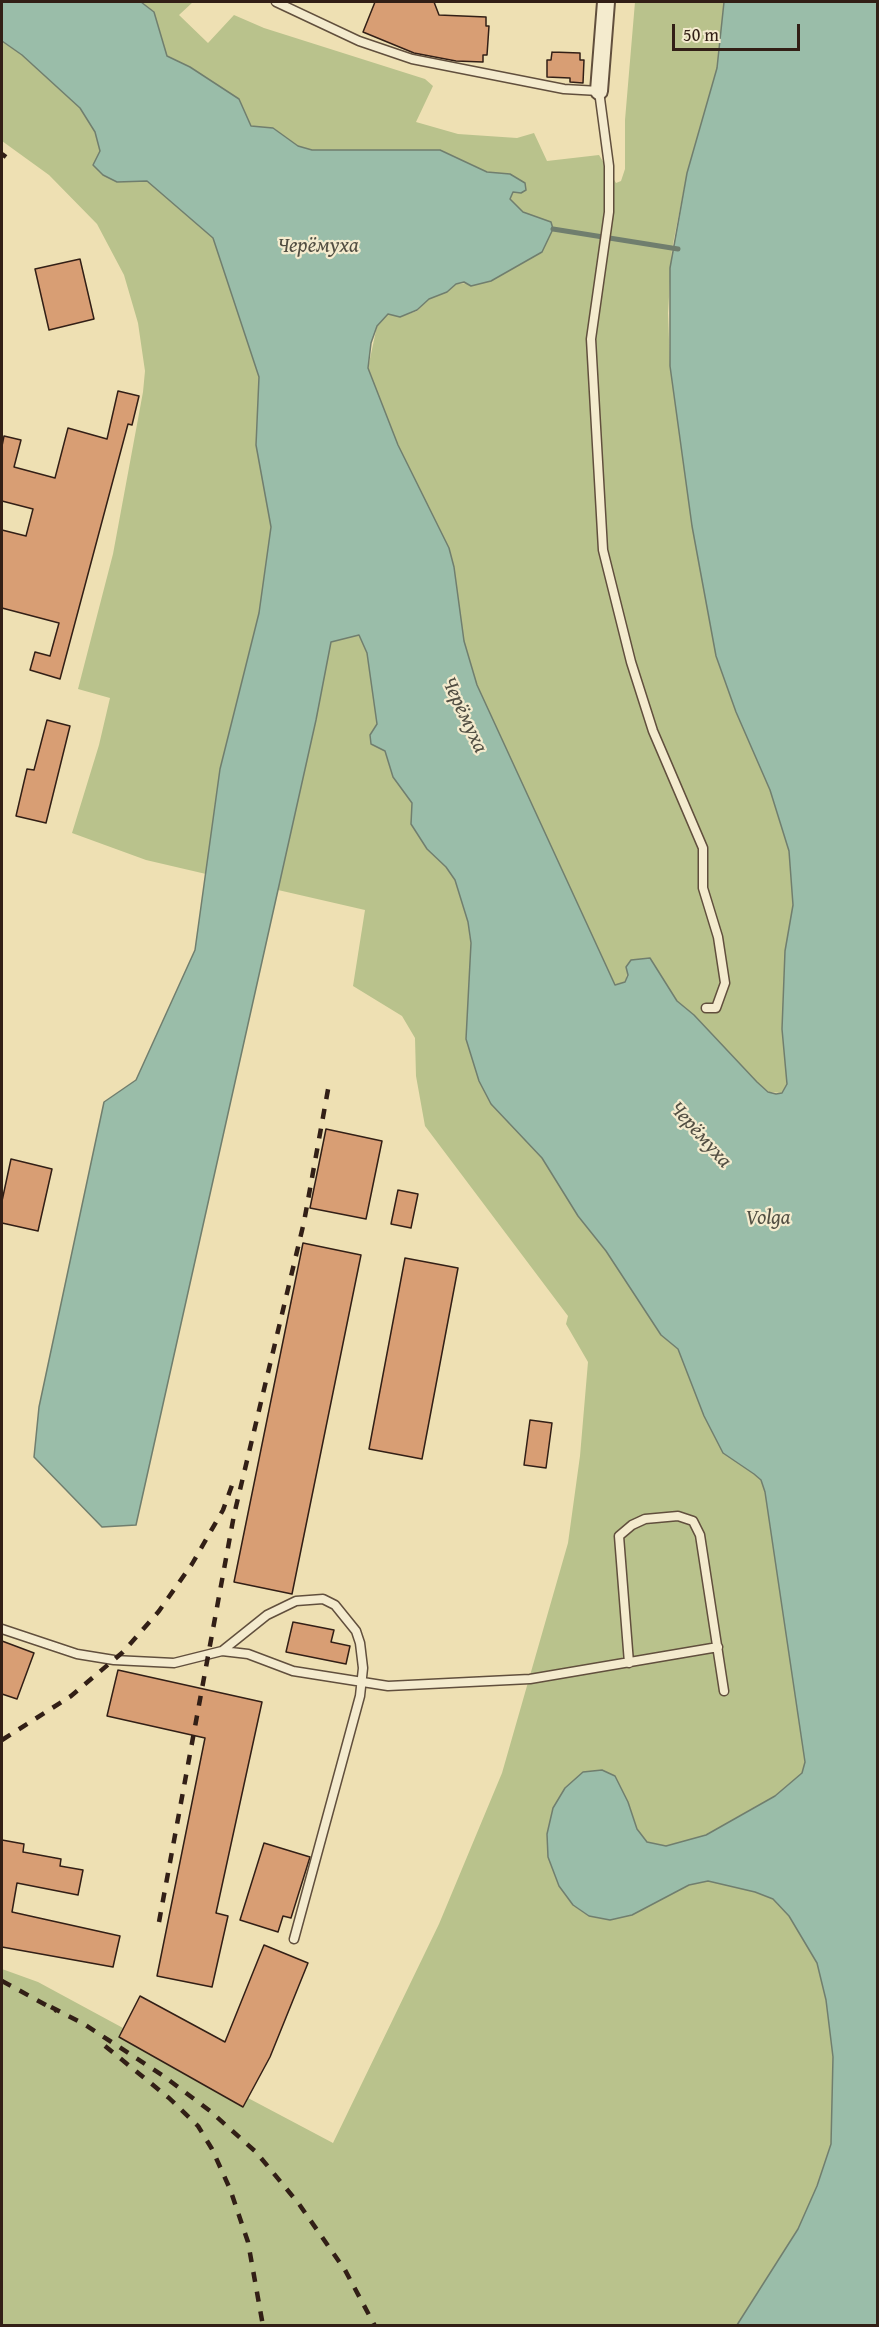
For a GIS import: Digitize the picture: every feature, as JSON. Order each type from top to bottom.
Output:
[{"type":"street","points":[[600,91],[606,2]]},
{"type":"lane","points":[[276,2],[360,41],[412,59],[564,89],[600,91],[609,166],[609,213],[591,339],[603,550],[632,662],[653,731],[702,848],[703,888],[718,937],[725,983],[716,1008],[706,1008]]},
{"type":"lane","points":[[629,1663],[619,1536],[632,1525],[656,1516],[678,1516],[693,1521],[697,1527],[724,1691]]},
{"type":"lane","points":[[222,1651],[280,1608],[296,1601],[323,1599],[335,1605],[356,1631],[363,1656],[355,1718],[294,1939]]},
{"type":"lane","points":[[2,1629],[60,1650],[114,1660],[174,1663],[222,1651],[248,1654],[293,1671],[388,1686],[501,1682],[718,1647]]},
{"type":"green space","points":[[141,2],[193,2],[179,15],[208,43],[234,15],[264,28],[425,79],[433,86],[416,122],[458,134],[517,138],[534,133],[547,161],[599,155],[616,183],[621,181],[625,169],[625,120],[635,2],[724,2],[717,68],[687,173],[672,249],[668,313],[670,366],[692,526],[716,656],[736,712],[770,790],[789,851],[793,905],[785,951],[782,1029],[787,1084],[782,1093],[769,1092],[757,1082],[694,1015],[677,1001],[650,958],[631,960],[625,982],[615,985],[477,685],[464,641],[457,605],[368,368],[377,326],[388,313],[400,317],[417,311],[429,299],[447,292],[456,284],[491,281],[505,271],[531,216],[522,212],[510,199],[513,192],[510,174],[487,172],[467,164],[396,152],[312,150],[298,146],[273,128],[251,126],[239,99],[190,67],[167,56],[154,12]]},
{"type":"green space","points":[[2,41],[22,55],[80,108],[95,132],[100,151],[93,165],[117,182],[147,181],[213,238],[259,377],[256,445],[271,527],[259,613],[220,769],[206,874],[146,860],[72,833],[99,745],[110,698],[78,689],[113,554],[145,371],[138,323],[124,275],[97,224],[49,175],[2,141]]},
{"type":"green space","points":[[359,635],[367,653],[377,724],[370,735],[385,751],[393,777],[412,803],[411,824],[427,849],[446,867],[455,880],[468,922],[491,1104],[542,1158],[578,1216],[606,1251],[661,1335],[678,1349],[704,1416],[723,1453],[761,1480],[765,1492],[805,1762],[802,1773],[775,1796],[706,1835],[687,1842],[666,1846],[647,1842],[637,1829],[628,1802],[547,1834],[548,1857],[559,1886],[573,1905],[589,1916],[610,1920],[632,1915],[689,1885],[708,1881],[755,1892],[773,1899],[789,1916],[817,1963],[826,2000],[833,2057],[831,2144],[817,2186],[798,2229],[737,2325],[2,2325],[2,1969],[38,1982],[123,2028],[119,2037],[242,2107],[248,2098],[333,2143],[439,1924],[502,1773],[568,1543],[580,1456],[588,1362],[566,1324],[568,1316],[425,1126],[416,1076],[415,1038],[402,1016],[353,986],[365,910],[278,890],[331,642]]},
{"type":"water","points":[[2,2],[141,2],[154,12],[167,56],[190,67],[239,99],[251,126],[273,128],[298,146],[312,150],[440,150],[487,172],[510,174],[525,183],[526,190],[521,193],[513,192],[510,199],[523,212],[551,222],[553,229],[542,252],[491,281],[471,286],[464,282],[456,284],[447,292],[429,299],[417,310],[400,317],[388,314],[377,326],[371,343],[368,368],[398,445],[449,548],[454,567],[464,641],[477,685],[615,985],[625,982],[628,975],[626,967],[631,960],[650,958],[677,1001],[694,1015],[757,1082],[768,1092],[776,1094],[782,1093],[787,1084],[782,1029],[785,951],[793,905],[789,851],[770,790],[736,712],[716,656],[692,526],[670,366],[670,268],[687,173],[717,68],[724,2],[877,2],[877,2325],[737,2325],[798,2229],[817,2186],[831,2144],[833,2057],[826,2000],[817,1963],[789,1916],[773,1899],[755,1892],[708,1881],[689,1885],[632,1915],[610,1920],[589,1916],[573,1905],[559,1886],[548,1857],[547,1834],[553,1808],[565,1788],[583,1772],[602,1770],[615,1776],[628,1802],[637,1829],[647,1842],[666,1846],[706,1835],[775,1796],[802,1773],[805,1762],[765,1492],[761,1480],[723,1453],[704,1416],[678,1349],[661,1335],[606,1251],[578,1216],[542,1158],[491,1104],[479,1081],[466,1039],[471,943],[468,922],[455,880],[446,867],[427,849],[411,824],[412,803],[393,777],[385,751],[371,744],[370,735],[377,724],[367,653],[359,635],[331,642],[316,720],[136,1525],[102,1527],[34,1457],[39,1407],[104,1102],[136,1080],[195,950],[220,769],[259,613],[271,527],[256,445],[259,377],[213,238],[147,181],[117,182],[103,175],[93,165],[100,151],[95,132],[80,108],[22,55],[2,41]]},
{"type":"building","points":[[375,2],[434,2],[439,15],[486,17],[486,26],[489,26],[487,55],[483,55],[483,62],[456,61],[414,53],[363,32]]},
{"type":"building","points":[[552,52],[580,53],[580,60],[584,60],[583,83],[570,82],[570,78],[547,77],[547,60],[551,60]]},
{"type":"building","points":[[80,259],[94,319],[49,330],[35,269]]},
{"type":"building","points":[[118,391],[139,396],[132,425],[128,424],[60,679],[30,670],[35,652],[50,656],[59,623],[2,608],[2,530],[26,536],[33,509],[2,501],[4,436],[21,440],[14,467],[55,478],[68,428],[107,439]]},
{"type":"building","points":[[47,720],[70,726],[46,823],[16,816],[27,769],[34,770]]},
{"type":"building","points":[[326,1129],[382,1141],[366,1219],[310,1208]]},
{"type":"building","points":[[11,1159],[52,1169],[38,1231],[2,1223],[2,1201]]},
{"type":"building","points":[[398,1190],[418,1194],[411,1228],[391,1224]]},
{"type":"building","points":[[303,1243],[361,1255],[292,1594],[234,1582]]},
{"type":"building","points":[[405,1258],[458,1268],[422,1459],[369,1449]]},
{"type":"building","points":[[530,1420],[552,1423],[546,1468],[524,1465]]},
{"type":"building","points":[[293,1622],[334,1630],[331,1642],[350,1646],[346,1664],[286,1652]]},
{"type":"building","points":[[2,1641],[34,1653],[17,1699],[2,1694]]},
{"type":"building","points":[[118,1670],[262,1702],[216,1913],[228,1916],[212,1987],[157,1976],[205,1738],[107,1716]]},
{"type":"building","points":[[2,1840],[24,1844],[23,1852],[61,1859],[60,1866],[83,1870],[78,1895],[17,1883],[12,1912],[120,1936],[113,1967],[2,1947]]},
{"type":"building","points":[[264,1843],[310,1857],[291,1918],[283,1916],[278,1932],[240,1920]]},
{"type":"building","points":[[264,1945],[308,1963],[270,2057],[243,2107],[119,2037],[140,1996],[225,2042]]},
{"type":"waterway","points":[[553,229],[678,249]]},
{"type":"railway","points":[[2,154],[6,157]]},
{"type":"railway","points":[[159,1922],[234,1515],[304,1222],[329,1084]]},
{"type":"railway","points":[[2,1740],[71,1696],[123,1652],[159,1611],[192,1564],[223,1510],[235,1477]]},
{"type":"railway","points":[[2,1981],[57,2011]]},
{"type":"railway","points":[[51,2007],[84,2024],[162,2075],[210,2111],[256,2152],[299,2204],[345,2270],[375,2326]]},
{"type":"railway","points":[[105,2046],[169,2098],[198,2126],[212,2149],[230,2189],[248,2242],[263,2326]]},
{"type":"water label","name":"Черёмуха","points":[[318,247]]},
{"type":"water label","name":"Черёмуха","points":[[464,715]]},
{"type":"water label","name":"Черёмуха","points":[[700,1135]]},
{"type":"water label","name":"Volga","points":[[768,1219]]}]
